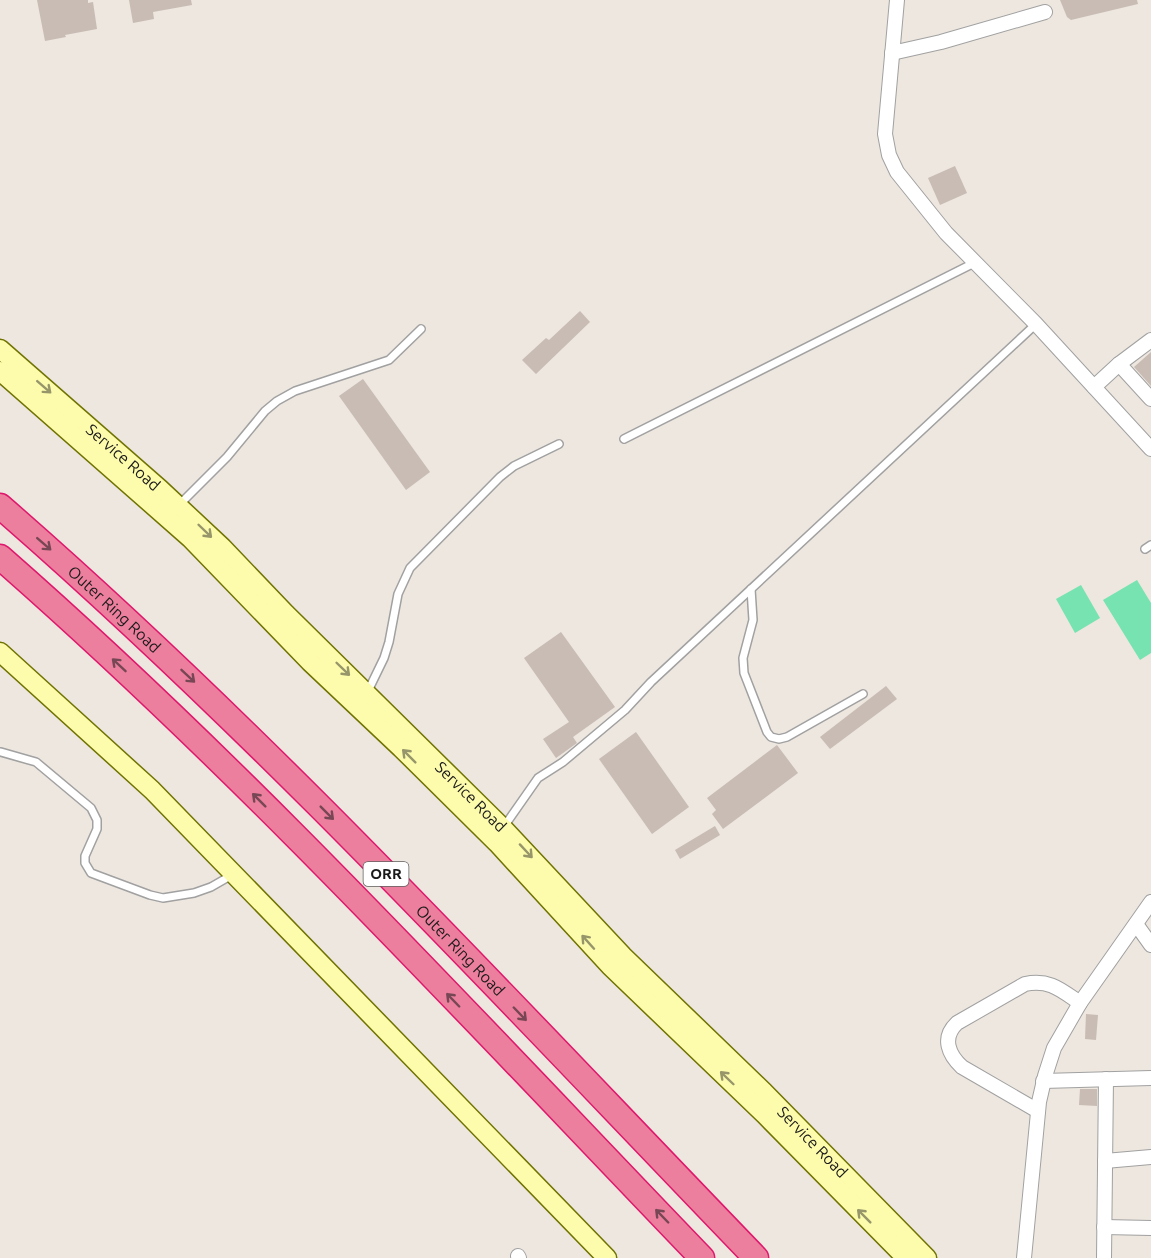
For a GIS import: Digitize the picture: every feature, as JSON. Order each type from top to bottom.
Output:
[{"type":"highway","name":"Outer Ring Road","points":[[0,506],[124,616],[267,753],[756,1258]]},
{"type":"highway","name":"ORR","points":[[0,557],[148,692],[272,813],[702,1258]]},
{"type":"main road","name":"Service Road","points":[[0,349],[178,506],[503,828],[623,956],[764,1092],[927,1258]]},
{"type":"main road","points":[[0,371],[190,538],[310,662],[393,739],[497,843],[610,966],[764,1114],[906,1258]]},
{"type":"main road","points":[[0,652],[152,790],[607,1258]]},
{"type":"street","points":[[897,0],[885,134],[889,155],[897,172],[974,263],[1036,324],[1151,449]]},
{"type":"street","points":[[892,53],[941,42],[1045,12]]},
{"type":"street","points":[[1094,387],[1119,364],[1151,340]]},
{"type":"street","points":[[1119,364],[1151,399]]},
{"type":"street","points":[[1024,1258],[1038,1111],[1043,1081],[1054,1048],[1080,1004],[1151,902]]},
{"type":"street","points":[[1136,924],[1151,945]]},
{"type":"street","points":[[1038,1111],[962,1067],[953,1059],[948,1049],[951,1028],[1025,984],[1037,982],[1053,985],[1080,1004]]},
{"type":"street","points":[[1043,1081],[1151,1078]]},
{"type":"street","points":[[1104,1258],[1106,1079]]},
{"type":"street","points":[[1105,1161],[1151,1157]]},
{"type":"street","points":[[1104,1227],[1151,1228]]},
{"type":"lane","points":[[624,439],[974,263]]},
{"type":"lane","points":[[503,828],[538,778],[563,762],[625,710],[651,682],[1036,324]]},
{"type":"lane","points":[[178,506],[227,457],[265,411],[277,401],[295,391],[389,360],[421,329]]},
{"type":"lane","points":[[367,693],[384,658],[398,594],[410,568],[500,477],[514,466],[559,444]]},
{"type":"lane","points":[[751,590],[753,620],[743,658],[744,673],[771,737],[779,739],[787,737],[863,694]]},
{"type":"lane","points":[[1,752],[42,765],[91,808],[97,820],[97,829],[85,856],[85,862],[91,873],[150,895],[163,897],[194,893],[235,874]]},
{"type":"green space","points":[[1137,580],[1151,603],[1151,653],[1140,660],[1103,600]]},
{"type":"green space","points":[[1081,585],[1100,618],[1075,633],[1056,599]]},
{"type":"building","points":[[37,0],[88,0],[88,3],[93,2],[97,29],[45,41]]},
{"type":"building","points":[[129,0],[191,0],[192,5],[153,12],[154,19],[133,23]]},
{"type":"building","points":[[1060,0],[1137,0],[1138,4],[1071,20],[1067,17]]},
{"type":"building","points":[[955,166],[967,193],[940,205],[928,178]]},
{"type":"building","points":[[580,311],[590,322],[536,374],[522,360],[546,338],[549,340]]},
{"type":"building","points":[[1151,352],[1151,386],[1134,367]]},
{"type":"building","points":[[363,379],[430,472],[406,490],[339,396]]},
{"type":"building","points":[[561,632],[615,707],[573,737],[577,743],[556,758],[543,739],[569,722],[524,658]]},
{"type":"building","points":[[886,686],[897,699],[830,749],[820,737]]},
{"type":"building","points":[[636,732],[689,807],[652,834],[599,759]]},
{"type":"building","points":[[777,745],[798,773],[723,829],[712,814],[716,810],[707,798]]},
{"type":"building","points":[[715,826],[720,835],[680,859],[675,850]]},
{"type":"building","points":[[1086,1014],[1098,1015],[1096,1040],[1085,1039]]},
{"type":"building","points":[[1080,1089],[1097,1089],[1097,1106],[1079,1105]]}]
